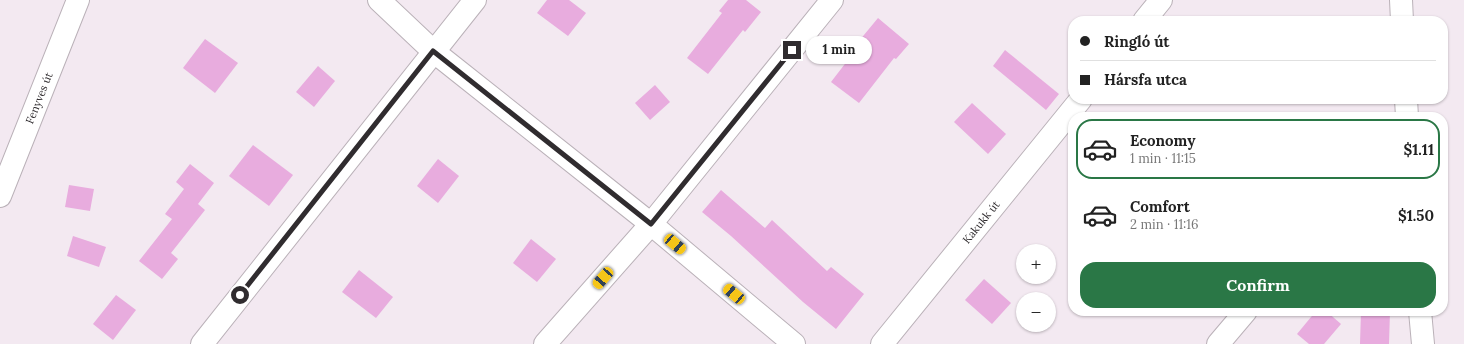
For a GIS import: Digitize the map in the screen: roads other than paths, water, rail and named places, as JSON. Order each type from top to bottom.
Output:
[{"type":"street","name":"Fenyves út","points":[[0,196],[78,0]]},
{"type":"street","points":[[379,0],[433,51],[651,224],[794,344]]},
{"type":"street","points":[[202,344],[475,0]]},
{"type":"street","points":[[545,344],[651,224],[832,0]]},
{"type":"street","points":[[1148,16],[1162,0]]},
{"type":"street","points":[[1401,0],[1402,16]]},
{"type":"street","name":"Kakukk út","points":[[1070,112],[1077,104]]},
{"type":"street","name":"Kakukk út","points":[[882,344],[1068,115]]},
{"type":"street","points":[[1218,344],[1242,316]]},
{"type":"street","points":[[1420,316],[1423,344]]}]
